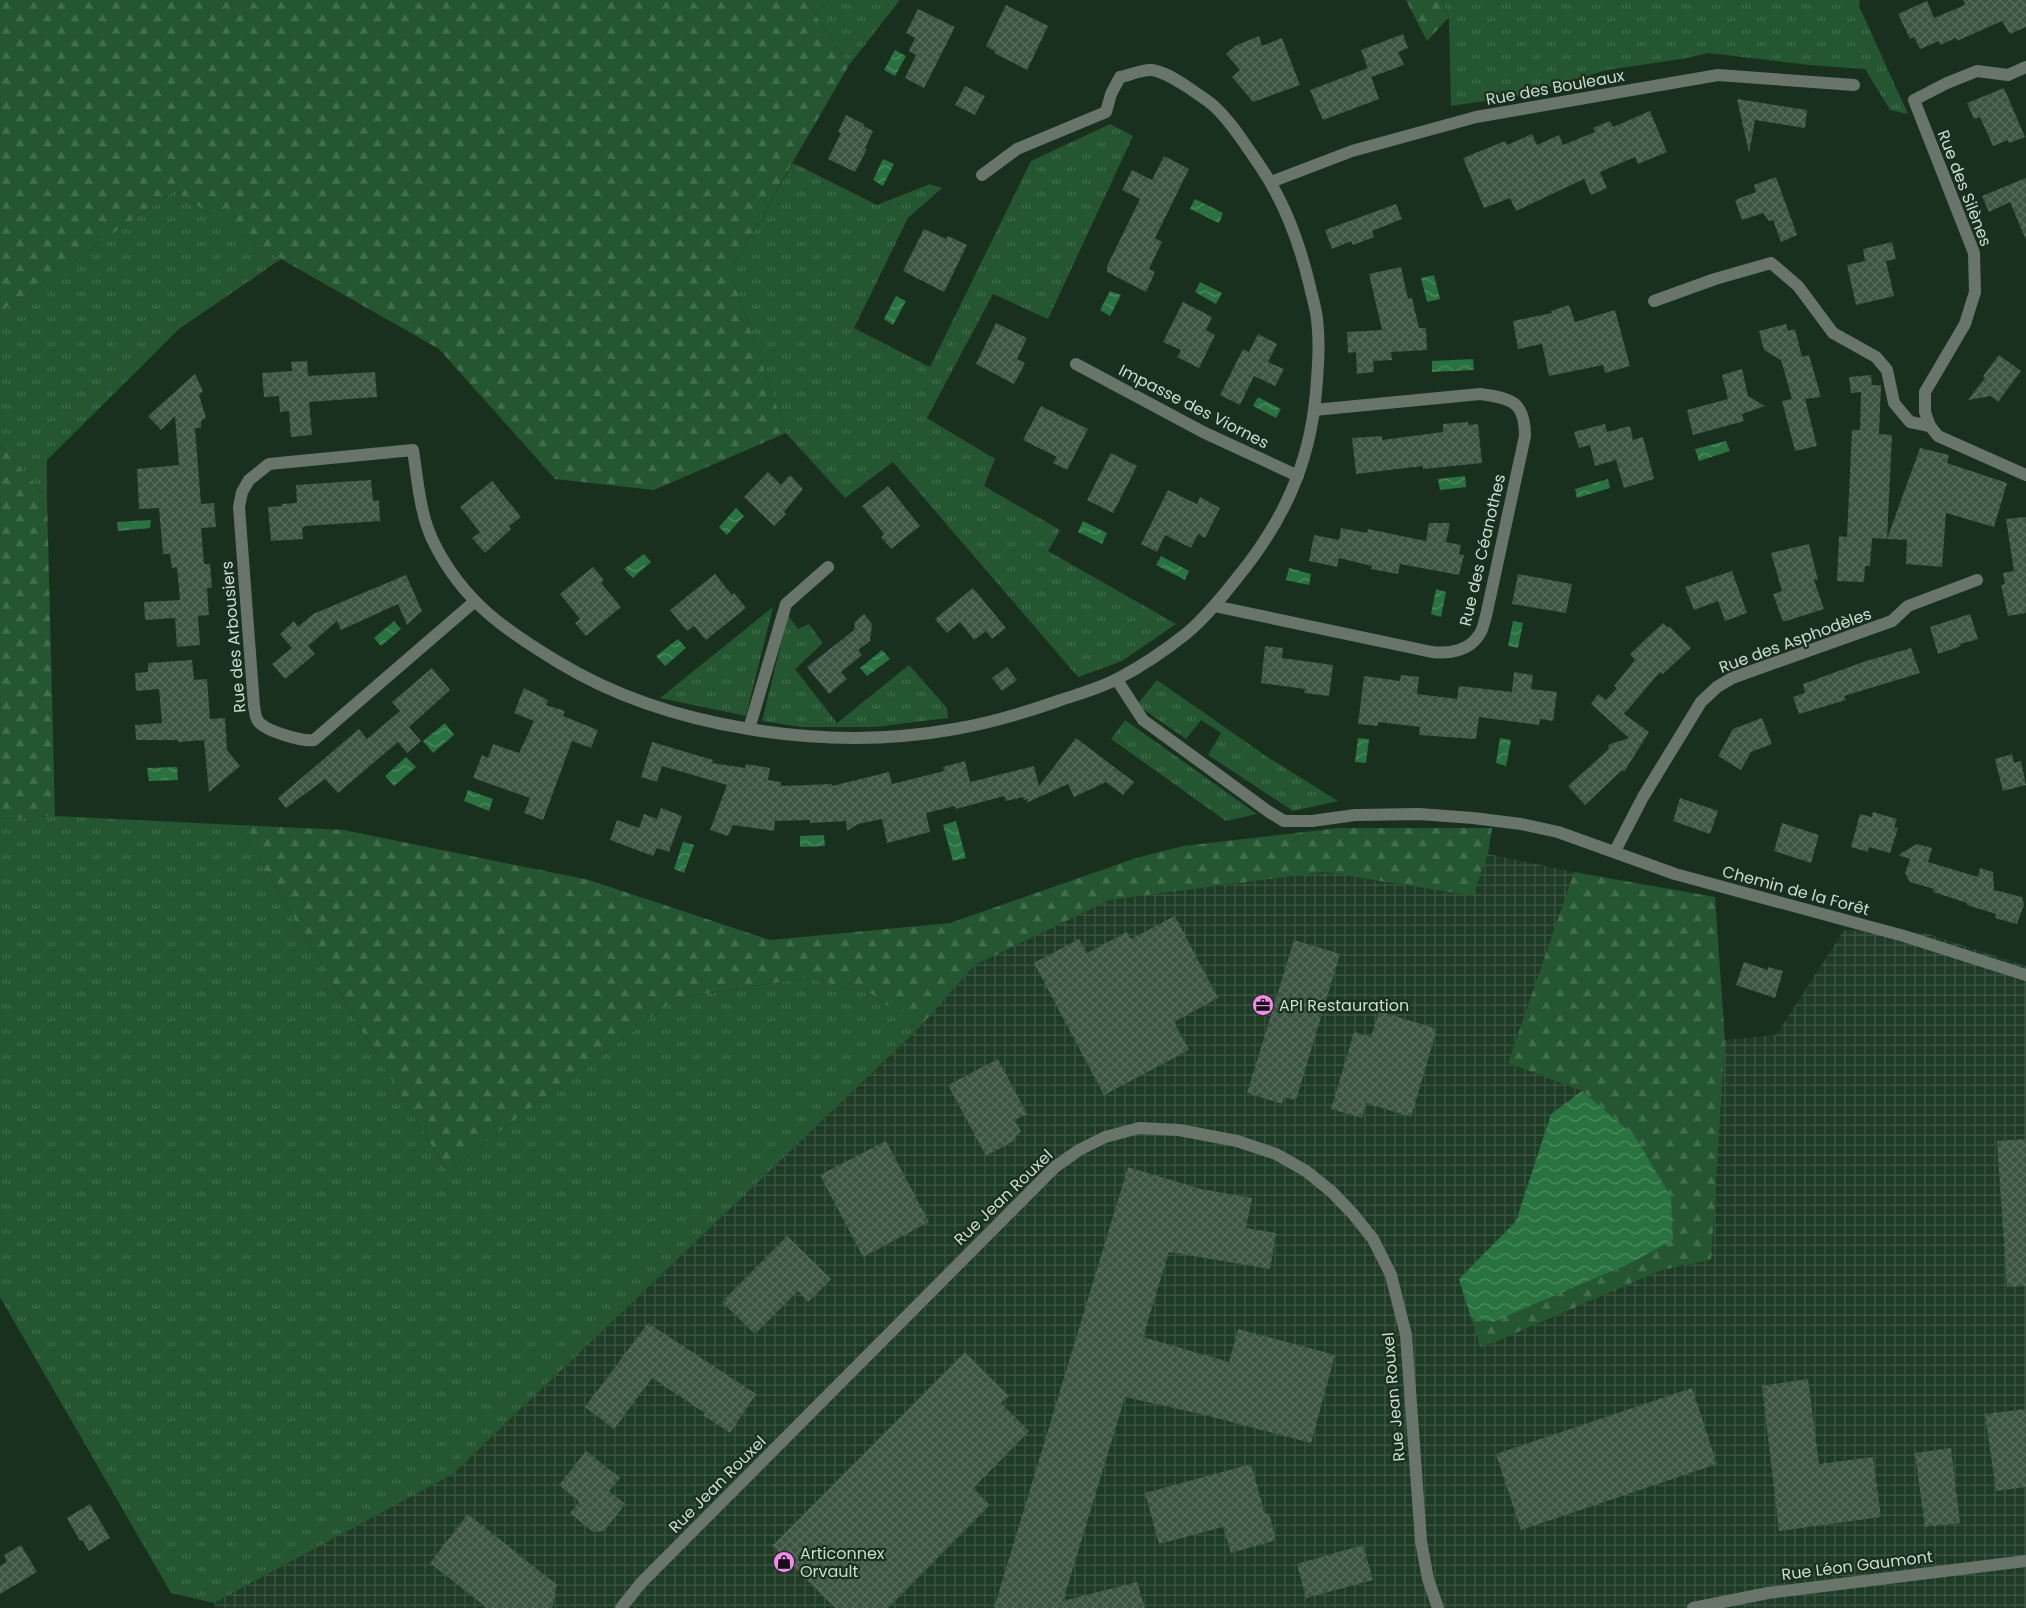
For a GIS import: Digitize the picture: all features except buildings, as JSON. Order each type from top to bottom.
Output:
[{"type":"street","name":"Rue des Silènes","points":[[1930,426],[1925,412],[1925,392],[1966,324],[1975,292],[1974,253],[1914,100],[1947,83],[1977,71],[2008,75],[2026,67]]},
{"type":"street","points":[[474,602],[516,636],[587,680],[642,702],[690,716],[750,729],[777,733],[846,737],[902,736],[955,729],[1027,712],[1117,680],[1189,632],[1214,606],[1254,558],[1278,520],[1298,476],[1314,410],[1318,362],[1317,318],[1305,267],[1290,220],[1271,182],[1214,105],[1174,78],[1150,70],[1120,77],[1111,94],[1106,112],[1017,149],[982,175]]},
{"type":"street","name":"Rue des Bouleaux","points":[[1271,182],[1352,151],[1476,118],[1718,75],[1854,85]]},
{"type":"street","points":[[1654,301],[1715,279],[1771,263],[1798,286],[1833,334],[1876,357],[1887,370],[1894,403],[1910,422],[1930,426],[1938,436],[2026,475]]},
{"type":"street","name":"Impasse des Viornes","points":[[1076,364],[1203,432],[1298,476]]},
{"type":"street","name":"Rue des Céanothes","points":[[1214,606],[1447,654],[1463,649],[1479,636],[1486,616],[1525,436],[1525,419],[1517,406],[1504,397],[1480,394],[1314,410]]},
{"type":"street","name":"Rue des Arbousiers","points":[[413,450],[423,514],[434,544],[474,602],[314,740],[308,741],[290,737],[260,724],[256,719],[239,507],[242,492],[249,480],[269,464],[413,450]]},
{"type":"street","points":[[750,729],[786,604],[828,567]]},
{"type":"street","name":"Rue des Asphodèles","points":[[1615,851],[1643,797],[1701,702],[1717,687],[1732,678],[1892,621],[1908,606],[1977,580]]},
{"type":"street","name":"Chemin de la Forêt","points":[[1117,680],[1143,720],[1284,821],[1312,821],[1355,815],[1419,814],[1521,824],[1558,832],[1675,874],[1904,936],[2026,975]]},
{"type":"street","name":"Rue Jean Rouxel","points":[[621,1608],[641,1583],[1055,1167],[1079,1150],[1105,1137],[1140,1128],[1179,1130],[1237,1141],[1276,1154],[1306,1170],[1332,1192],[1373,1239],[1391,1275],[1406,1335],[1421,1541],[1428,1579],[1438,1608]]},
{"type":"street","name":"Rue Léon Gaumont","points":[[1693,1608],[1768,1593],[2026,1560]]},
{"type":"shaded area","points":[[1488,854],[1574,872],[1508,1063],[1582,1091],[1551,1114],[1516,1221],[1459,1279],[1481,1348],[1662,1270],[1710,1260],[1725,1040],[1776,1035],[1844,930],[1925,933],[2026,966],[2026,1608],[216,1608],[214,1603],[453,1474],[918,1029],[975,965],[1110,900],[1324,872],[1472,896]]},
{"type":"green space","points":[[0,0],[830,0],[814,13],[849,65],[730,271],[786,433],[654,490],[555,479],[439,349],[281,259],[174,191],[0,312]]},
{"type":"green space","points":[[830,0],[900,0],[849,65],[814,13]]},
{"type":"green space","points":[[1406,0],[1442,0],[1449,17],[1427,41]]},
{"type":"green space","points":[[1442,0],[1860,0],[1859,6],[1908,114],[1890,110],[1865,69],[1809,65],[1709,53],[1607,70],[1518,96],[1451,106],[1449,17]]},
{"type":"green space","points":[[1110,124],[1133,136],[1048,319],[993,294],[927,418],[995,459],[984,486],[1060,530],[1048,551],[1176,624],[1122,661],[1078,677],[893,462],[845,498],[786,433],[730,271],[793,163],[877,205],[930,184],[942,188],[908,218],[854,328],[930,367],[1031,161]]},
{"type":"green space","points":[[174,191],[281,259],[179,329],[47,460],[47,499],[0,444],[0,312]]},
{"type":"green space","points":[[0,444],[47,499],[55,816],[0,819]]},
{"type":"green space","points":[[773,607],[746,716],[660,698]]},
{"type":"green space","points":[[788,615],[798,629],[809,624],[823,643],[795,669],[837,723],[909,665],[947,708],[948,718],[875,727],[802,727],[762,721]]},
{"type":"green space","points":[[1157,680],[1266,756],[1338,801],[1293,811],[1208,755],[1221,733],[1201,720],[1186,739],[1137,705]]},
{"type":"green space","points":[[1125,720],[1257,814],[1226,821],[1111,739]]},
{"type":"green space","points":[[55,816],[238,825],[447,1171],[677,998],[807,978],[872,994],[918,1029],[453,1474],[214,1603],[171,1593],[0,1297],[0,819]]},
{"type":"green space","points":[[238,825],[344,830],[589,880],[770,940],[950,923],[1136,858],[1183,846],[1338,828],[1492,828],[1488,854],[1473,896],[1324,872],[1110,900],[975,965],[918,1029],[872,994],[807,978],[677,998],[447,1171]]},
{"type":"green space","points":[[1574,872],[1715,897],[1725,1040],[1711,1260],[1662,1270],[1481,1348],[1471,1318],[1493,1322],[1631,1263],[1672,1240],[1634,1135],[1582,1091],[1508,1063]]},
{"type":"water","points":[[895,50],[906,56],[895,76],[884,70]]},
{"type":"water","points":[[883,159],[894,164],[883,186],[873,180]]},
{"type":"water","points":[[1195,199],[1223,213],[1219,223],[1190,209]]},
{"type":"water","points":[[1434,275],[1440,299],[1427,302],[1421,278]]},
{"type":"water","points":[[1200,282],[1222,293],[1216,304],[1195,292]]},
{"type":"water","points":[[1110,291],[1121,295],[1110,316],[1100,310]]},
{"type":"water","points":[[896,296],[906,301],[893,325],[884,319]]},
{"type":"water","points":[[1473,359],[1474,370],[1432,372],[1432,361]]},
{"type":"water","points":[[1258,397],[1281,409],[1276,418],[1253,406]]},
{"type":"water","points":[[1726,441],[1730,451],[1699,461],[1695,449]]},
{"type":"water","points":[[1465,476],[1466,487],[1440,490],[1438,479]]},
{"type":"water","points":[[1608,479],[1610,488],[1577,498],[1575,489]]},
{"type":"water","points":[[736,508],[744,516],[727,535],[719,527]]},
{"type":"water","points":[[151,520],[150,528],[118,531],[117,522]]},
{"type":"water","points":[[1083,521],[1107,533],[1102,544],[1078,532]]},
{"type":"water","points":[[644,554],[651,562],[633,578],[624,569]]},
{"type":"water","points":[[1161,556],[1189,571],[1185,580],[1156,565]]},
{"type":"water","points":[[1289,568],[1311,574],[1309,585],[1286,580]]},
{"type":"water","points":[[1436,589],[1446,592],[1441,617],[1431,614]]},
{"type":"water","points":[[394,621],[401,629],[381,646],[374,638]]},
{"type":"water","points":[[1513,621],[1523,623],[1518,648],[1508,646]]},
{"type":"water","points":[[678,639],[686,648],[665,666],[656,656]]},
{"type":"water","points":[[882,650],[890,659],[867,676],[860,668]]},
{"type":"water","points":[[445,723],[454,735],[433,753],[423,741]]},
{"type":"water","points":[[1358,738],[1369,739],[1366,763],[1355,762]]},
{"type":"water","points":[[1500,738],[1511,740],[1506,766],[1496,763]]},
{"type":"water","points":[[406,757],[416,767],[394,786],[385,776]]},
{"type":"water","points":[[177,767],[178,780],[149,781],[147,768]]},
{"type":"water","points":[[468,790],[493,799],[489,811],[464,801]]},
{"type":"water","points":[[956,821],[966,858],[953,861],[943,825]]},
{"type":"water","points":[[824,835],[825,846],[800,847],[800,836]]},
{"type":"water","points":[[683,842],[694,845],[684,873],[674,869]]},
{"type":"water","points":[[1582,1091],[1634,1135],[1671,1197],[1673,1240],[1631,1263],[1493,1322],[1471,1318],[1459,1279],[1516,1221],[1551,1114]]},
{"type":"place","name":"API Restauration","points":[[1263,1005]]},
{"type":"place","name":"Articonnex Orvault","points":[[784,1562]]}]
